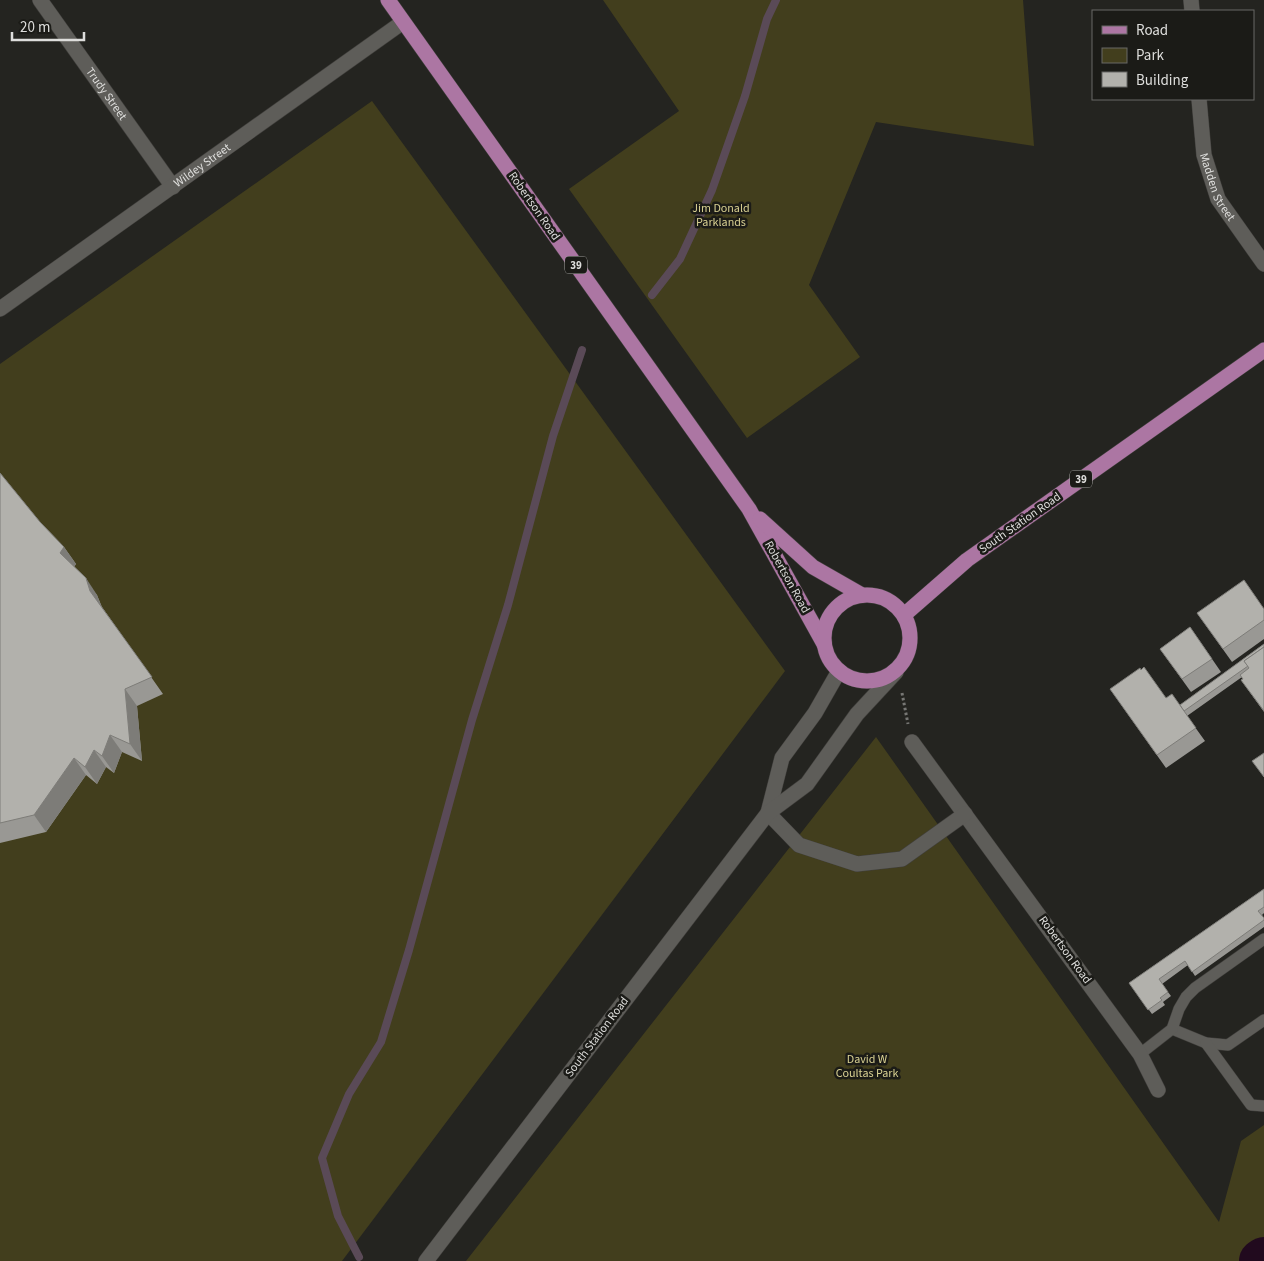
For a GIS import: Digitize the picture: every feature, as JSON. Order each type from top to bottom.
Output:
[{"type":"main road","name":"Robertson Road","points":[[388,0],[750,509],[824,644]]},
{"type":"main road","name":"South Station Road","points":[[904,615],[967,560],[1264,350]]},
{"type":"main road","name":"Robertson Road","points":[[750,509],[813,567],[862,595]]},
{"type":"main road","name":"39","points":[[862,595],[879,596],[893,604],[904,615]]},
{"type":"main road","points":[[824,644],[824,630],[829,617],[838,606],[849,599],[862,595]]},
{"type":"main road","points":[[838,671],[852,679],[867,682],[882,679],[900,666],[910,645],[910,630],[904,615]]},
{"type":"main road","name":"39","points":[[824,644],[829,659],[838,671]]},
{"type":"street","name":"Trudy Street","points":[[40,0],[173,187]]},
{"type":"street","name":"Wildey Street","points":[[0,309],[403,22]]},
{"type":"street","name":"Madden Street","points":[[1199,100],[1204,155],[1218,199],[1264,264]]},
{"type":"street","name":"South Station Road","points":[[426,1261],[768,813],[807,784],[856,714],[900,666]]},
{"type":"street","name":"South Station Road","points":[[768,813],[782,758],[815,713],[838,671]]},
{"type":"street","name":"Robertson Road","points":[[912,742],[1140,1054],[1158,1090]]},
{"type":"street","points":[[768,813],[799,844],[857,864],[902,859],[965,814]]},
{"type":"lane","points":[[1140,1054],[1172,1030],[1179,1009],[1186,997],[1264,938]]},
{"type":"lane","points":[[1172,1030],[1206,1043],[1228,1045],[1264,1020]]},
{"type":"lane","points":[[1206,1043],[1251,1105],[1264,1106]]},
{"type":"path","points":[[900,666],[901,690],[912,742]]},
{"type":"green space","name":"Jim Donald Parklands","points":[[603,0],[1023,0],[1034,146],[876,122],[809,285],[860,357],[747,438],[569,189],[679,111]]},
{"type":"green space","points":[[372,101],[785,671],[342,1261],[0,1261],[0,364]]},
{"type":"green space","name":"David W Coultas Park","points":[[876,737],[1219,1222],[1241,1141],[1264,1125],[1264,1261],[466,1261]]},
{"type":"building","points":[[0,473],[40,522],[64,547],[60,553],[86,578],[90,591],[152,677],[125,689],[130,744],[110,735],[102,756],[94,750],[85,767],[74,758],[34,815],[0,823]]},
{"type":"building","points":[[1244,580],[1264,609],[1264,620],[1223,649],[1197,613]]},
{"type":"building","points":[[1190,627],[1212,659],[1182,679],[1160,649]]},
{"type":"building","points":[[1264,644],[1264,647],[1244,661],[1248,666],[1184,711],[1180,705]]},
{"type":"building","points":[[1264,647],[1264,711],[1241,680],[1243,679],[1240,675],[1249,668],[1244,661]]},
{"type":"building","points":[[1144,667],[1166,698],[1172,694],[1196,728],[1157,755],[1110,689]]},
{"type":"building","points":[[1264,753],[1264,777],[1252,761]]},
{"type":"building","points":[[1264,889],[1264,907],[1258,911],[1264,920],[1192,972],[1185,961],[1159,979],[1168,992],[1160,998],[1162,1000],[1148,1010],[1129,983]]},
{"type":"waterway","points":[[652,295],[680,259],[712,190],[745,96],[767,19],[776,0]]},
{"type":"waterway","points":[[359,1257],[338,1216],[322,1158],[349,1094],[381,1042],[409,950],[472,720],[508,605],[553,436],[582,350]]}]
